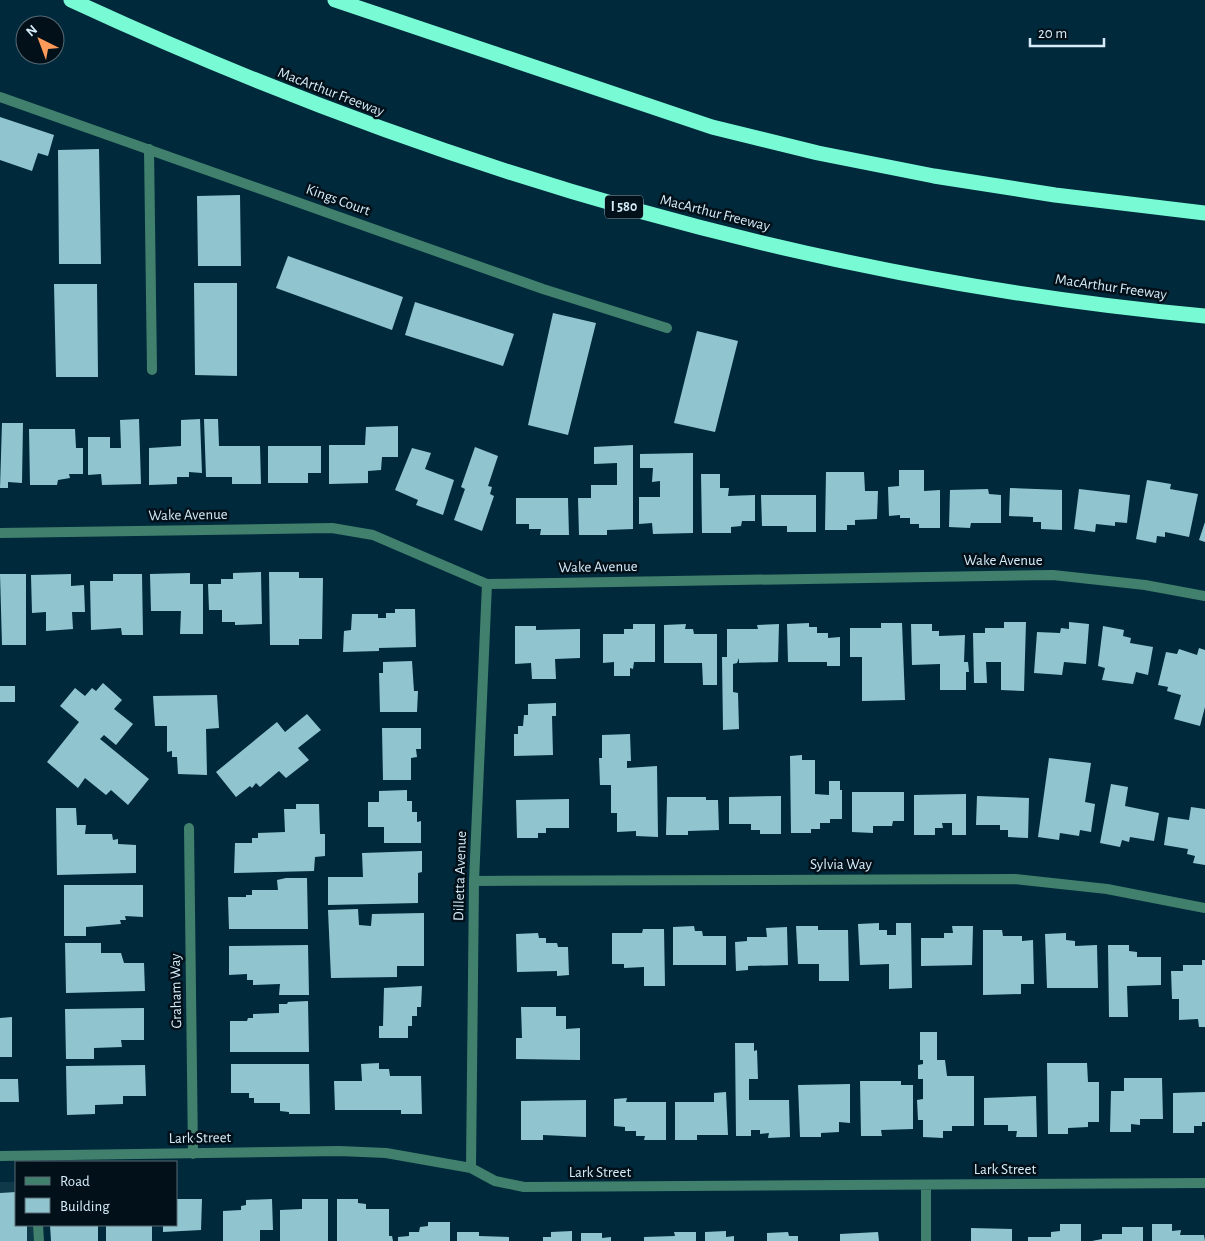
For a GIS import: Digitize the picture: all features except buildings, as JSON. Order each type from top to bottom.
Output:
[{"type":"highway","name":"MacArthur Freeway","points":[[71,0],[160,42],[344,116],[568,192],[701,228],[914,275],[1033,294],[1205,316]]},
{"type":"highway","points":[[335,0],[712,127],[818,153],[934,176],[1036,192],[1205,213]]},
{"type":"highway","points":[[365,0],[388,17]]},
{"type":"street","name":"Kings Court","points":[[0,97],[543,289],[667,328]]},
{"type":"street","points":[[150,149],[152,370]]},
{"type":"street","name":"Wake Avenue","points":[[0,533],[332,528],[352,530],[395,544],[487,584],[1053,575],[1145,586],[1205,596]]},
{"type":"street","name":"Dilletta Avenue","points":[[471,1168],[474,881],[487,584]]},
{"type":"street","name":"Graham Way","points":[[189,828],[193,1154]]},
{"type":"street","name":"Sylvia Way","points":[[474,881],[1014,879],[1107,889],[1205,908]]},
{"type":"street","name":"Lark Street","points":[[0,1156],[36,1159],[193,1154],[386,1153],[471,1168],[495,1181],[524,1187],[1205,1183]]},
{"type":"street","points":[[926,1185],[926,1241]]},
{"type":"street","points":[[38,1226],[39,1241]]},
{"type":"shaded area","points":[[0,1182],[15,1182],[15,1226],[34,1226],[34,1241],[0,1241]]}]
